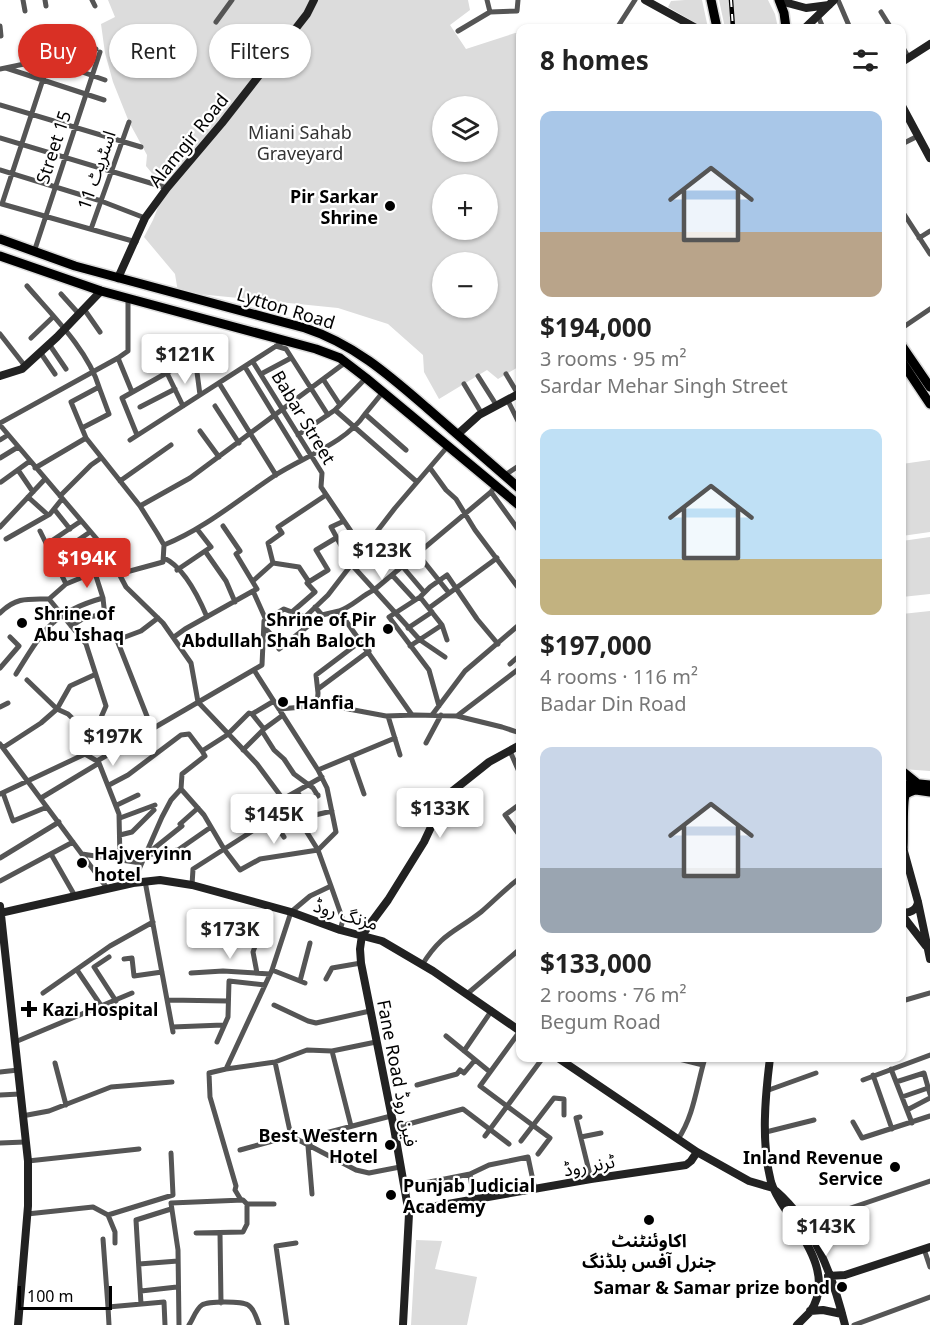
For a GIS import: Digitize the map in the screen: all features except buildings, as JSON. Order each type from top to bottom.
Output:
[{"type":"main road","name":"Alamgir Road","points":[[118,278],[146,218],[167,188],[250,87],[307,14],[314,0]]},
{"type":"main road","points":[[645,0],[689,24]]},
{"type":"main road","points":[[711,0],[716,24]]},
{"type":"main road","points":[[785,24],[780,0],[806,8],[834,2]]},
{"type":"main road","points":[[809,24],[834,2]]},
{"type":"main road","points":[[906,59],[930,44]]},
{"type":"main road","points":[[906,114],[930,158]]},
{"type":"main road","name":"Lytton Road","points":[[0,239],[75,266],[305,328],[338,341],[366,357],[516,486]]},
{"type":"main road","name":"Lytton Road","points":[[0,256],[101,291],[280,344],[329,354],[346,362],[448,446],[493,488],[516,503]]},
{"type":"main road","points":[[0,376],[25,366],[50,344],[101,291]]},
{"type":"main road","points":[[906,352],[930,387]]},
{"type":"main road","points":[[355,369],[366,357]]},
{"type":"main road","points":[[906,368],[930,404]]},
{"type":"main road","points":[[458,434],[482,414],[516,395]]},
{"type":"main road","points":[[362,935],[388,900],[424,842],[445,797],[489,762],[516,747]]},
{"type":"main road","points":[[906,775],[917,787]]},
{"type":"main road","points":[[906,783],[930,792]]},
{"type":"main road","points":[[906,788],[930,785]]},
{"type":"main road","points":[[906,794],[917,787]]},
{"type":"main road","points":[[906,859],[927,925],[930,958]]},
{"type":"main road","name":"مزنگ روڈ","points":[[0,913],[145,881],[160,880],[192,885],[291,912],[340,930],[382,941],[516,1027]]},
{"type":"main road","points":[[906,912],[911,911],[918,902]]},
{"type":"main road","points":[[0,906],[4,975],[15,1042],[28,1161],[27,1214],[18,1325]]},
{"type":"main road","points":[[906,918],[928,948]]},
{"type":"main road","name":"Fane Road فین روڈ","points":[[362,935],[361,963],[392,1116],[408,1211],[403,1325]]},
{"type":"main road","points":[[564,1062],[697,1152],[749,1181],[773,1188],[790,1203],[820,1252],[845,1325]]},
{"type":"main road","points":[[770,1062],[766,1091],[766,1132],[773,1188],[809,1249],[819,1278],[818,1294],[810,1311],[797,1325]]},
{"type":"main road","name":"ٹرنر روڈ","points":[[408,1211],[686,1165],[697,1152]]},
{"type":"main road","points":[[819,1278],[845,1275],[927,1248]]},
{"type":"main road","points":[[810,1311],[823,1310],[842,1314]]},
{"type":"street","points":[[23,0],[25,11]]},
{"type":"street","points":[[216,22],[231,0]]},
{"type":"street","points":[[488,0],[490,12]]},
{"type":"street","points":[[458,31],[490,12],[517,11],[518,0]]},
{"type":"street","points":[[620,24],[635,0]]},
{"type":"street","points":[[834,2],[848,24]]},
{"type":"street","points":[[881,12],[888,24]]},
{"type":"street","points":[[818,16],[821,24]]},
{"type":"street","points":[[0,26],[1,36]]},
{"type":"street","points":[[3,68],[18,65]]},
{"type":"street","points":[[0,75],[3,68]]},
{"type":"street","points":[[3,68],[104,100]]},
{"type":"street","name":"Street 15","points":[[34,252],[91,78]]},
{"type":"street","points":[[97,78],[105,80]]},
{"type":"street","points":[[43,80],[1,204],[136,242]]},
{"type":"street","points":[[0,105],[141,147]]},
{"type":"street","name":"اسٹریٹ 11","points":[[91,229],[129,122]]},
{"type":"street","points":[[906,142],[918,136]]},
{"type":"street","points":[[0,138],[167,188]]},
{"type":"street","points":[[0,170],[101,201],[146,218]]},
{"type":"street","points":[[906,220],[930,254]]},
{"type":"street","points":[[919,238],[930,231]]},
{"type":"street","points":[[27,286],[64,330],[94,371],[109,414],[82,428]]},
{"type":"street","points":[[61,294],[100,332]]},
{"type":"street","points":[[128,298],[128,351],[0,424],[107,551],[126,587],[174,637],[191,663],[198,702],[257,764],[318,850],[343,920],[340,930]]},
{"type":"street","points":[[906,325],[930,309]]},
{"type":"street","points":[[31,338],[53,317]]},
{"type":"street","points":[[0,334],[25,366]]},
{"type":"street","points":[[50,344],[66,369]]},
{"type":"street","points":[[130,440],[280,344],[286,349],[328,415]]},
{"type":"street","points":[[40,352],[55,374]]},
{"type":"street","points":[[137,435],[122,398],[195,357],[200,395]]},
{"type":"street","points":[[117,358],[132,392]]},
{"type":"street","points":[[261,374],[291,358]]},
{"type":"street","name":"Babar Street","points":[[253,362],[322,473],[321,487],[363,549]]},
{"type":"street","points":[[140,506],[190,478],[346,362]]},
{"type":"street","points":[[245,367],[302,460]]},
{"type":"street","points":[[167,373],[183,406]]},
{"type":"street","points":[[506,374],[516,389]]},
{"type":"street","points":[[478,375],[497,406]]},
{"type":"street","points":[[298,435],[335,410],[366,378]]},
{"type":"street","points":[[323,379],[340,405]]},
{"type":"street","points":[[219,384],[276,475]]},
{"type":"street","points":[[464,384],[482,414]]},
{"type":"street","points":[[99,387],[71,402],[86,438],[140,506],[164,545],[163,562],[119,574]]},
{"type":"street","points":[[140,407],[175,389]]},
{"type":"street","points":[[164,545],[188,535],[276,475],[356,428],[383,392]]},
{"type":"street","points":[[508,401],[516,417]]},
{"type":"street","points":[[215,406],[238,443]]},
{"type":"street","points":[[335,410],[417,482]]},
{"type":"street","points":[[365,414],[406,450]]},
{"type":"street","points":[[200,430],[219,457]]},
{"type":"street","points":[[0,440],[8,435]]},
{"type":"street","points":[[35,468],[86,438]]},
{"type":"street","points":[[120,482],[171,445]]},
{"type":"street","points":[[86,754],[97,761],[262,665],[264,621],[284,609],[305,617],[448,446]]},
{"type":"street","points":[[0,458],[18,447]]},
{"type":"street","points":[[6,540],[54,510],[61,498],[91,465],[101,458]]},
{"type":"street","points":[[1,482],[30,461]]},
{"type":"street","points":[[430,468],[446,490],[456,499],[516,584]]},
{"type":"street","points":[[504,475],[516,468]]},
{"type":"street","points":[[18,470],[33,492]]},
{"type":"street","points":[[0,526],[45,479]]},
{"type":"street","points":[[264,627],[280,648],[322,615],[353,606],[364,594],[374,590],[493,488],[516,525]]},
{"type":"street","points":[[273,563],[268,543],[282,533],[278,527],[326,495]]},
{"type":"street","points":[[28,498],[48,515]]},
{"type":"street","points":[[54,510],[70,528]]},
{"type":"street","points":[[47,544],[81,521]]},
{"type":"street","points":[[344,521],[331,527],[351,564],[420,640],[445,657]]},
{"type":"street","points":[[174,637],[257,589],[236,554],[240,551],[223,526]]},
{"type":"street","points":[[177,570],[211,547],[197,529]]},
{"type":"street","points":[[40,531],[66,584]]},
{"type":"street","points":[[51,552],[68,547],[90,532]]},
{"type":"street","points":[[309,582],[328,570],[316,550],[336,538]]},
{"type":"street","points":[[205,551],[226,581],[235,602]]},
{"type":"street","points":[[417,553],[449,593]]},
{"type":"street","points":[[164,558],[170,561],[196,592],[207,617]]},
{"type":"street","points":[[408,628],[449,593],[497,558]]},
{"type":"street","points":[[252,581],[273,563],[298,567],[309,582],[307,584],[315,592],[292,612]]},
{"type":"street","points":[[0,613],[7,606],[22,599],[49,599],[66,584],[115,564]]},
{"type":"street","points":[[402,566],[424,591]]},
{"type":"street","points":[[71,626],[84,618],[105,615],[103,598],[95,573]]},
{"type":"street","points":[[392,575],[431,610],[442,625],[447,640]]},
{"type":"street","points":[[439,706],[429,670],[389,617],[418,599],[424,591],[447,575],[477,619],[498,644]]},
{"type":"street","points":[[253,591],[266,620]]},
{"type":"street","points":[[16,675],[42,633],[62,615],[82,603],[103,598]]},
{"type":"street","points":[[48,807],[13,821],[1,794],[86,754],[106,706],[94,675],[86,644],[49,599]]},
{"type":"street","points":[[315,607],[322,615]]},
{"type":"street","points":[[339,611],[412,715]]},
{"type":"street","points":[[152,729],[117,640],[141,631],[158,618]]},
{"type":"street","points":[[410,646],[442,625]]},
{"type":"street","points":[[432,715],[465,671],[516,628]]},
{"type":"street","points":[[0,668],[19,646],[10,638]]},
{"type":"street","points":[[317,706],[316,675],[361,640]]},
{"type":"street","points":[[318,689],[369,651]]},
{"type":"street","points":[[510,664],[516,659]]},
{"type":"street","points":[[181,789],[198,808],[240,870],[260,859],[318,850],[336,832],[327,788],[322,777],[254,670]]},
{"type":"street","points":[[457,716],[516,671]]},
{"type":"street","points":[[94,675],[70,686],[57,709],[40,723],[2,745],[107,888]]},
{"type":"street","points":[[27,680],[57,709],[68,714],[92,737]]},
{"type":"street","points":[[202,751],[228,735],[249,713],[252,714],[274,700]]},
{"type":"street","points":[[0,707],[8,703]]},
{"type":"street","points":[[279,709],[327,705],[388,716],[457,716],[516,732]]},
{"type":"street","points":[[192,885],[193,869],[254,830],[252,827],[319,797],[294,774],[284,759],[274,750],[252,714]]},
{"type":"street","points":[[243,750],[263,730],[283,715]]},
{"type":"street","points":[[426,742],[441,715]]},
{"type":"street","points":[[388,716],[400,755]]},
{"type":"street","points":[[109,784],[128,775],[181,735],[189,734],[205,756],[182,774],[181,789],[171,800],[162,817],[133,883]]},
{"type":"street","points":[[318,770],[395,738]]},
{"type":"street","points":[[510,751],[516,765]]},
{"type":"street","points":[[351,757],[364,794]]},
{"type":"street","points":[[41,798],[99,763],[109,784],[120,818],[120,860]]},
{"type":"street","points":[[283,799],[322,777]]},
{"type":"street","points":[[297,791],[311,816],[332,811]]},
{"type":"street","points":[[117,805],[138,795]]},
{"type":"street","points":[[120,818],[155,807],[132,832],[120,835]]},
{"type":"street","points":[[516,807],[505,814],[516,830]]},
{"type":"street","points":[[145,855],[182,826],[180,824],[198,808]]},
{"type":"street","points":[[272,819],[284,837]]},
{"type":"street","points":[[0,858],[59,822]]},
{"type":"street","points":[[145,855],[178,850],[211,827]]},
{"type":"street","points":[[0,881],[73,842]]},
{"type":"street","points":[[51,854],[75,896]]},
{"type":"street","points":[[82,854],[141,863]]},
{"type":"street","points":[[145,881],[173,1029],[223,1025]]},
{"type":"street","points":[[422,965],[442,937],[483,910],[516,881]]},
{"type":"street","points":[[225,1069],[271,972],[291,912],[310,896],[331,886]]},
{"type":"street","points":[[258,973],[253,952],[270,906]]},
{"type":"street","points":[[43,993],[110,946],[153,922]]},
{"type":"street","points":[[190,973],[271,972],[303,982],[310,943]]},
{"type":"street","points":[[467,994],[516,952]]},
{"type":"street","points":[[109,957],[94,967],[116,1001]]},
{"type":"street","points":[[124,959],[132,958],[134,976],[162,972]]},
{"type":"street","points":[[326,979],[332,968],[361,963]]},
{"type":"street","points":[[77,970],[102,1007]]},
{"type":"street","points":[[217,1041],[228,1017],[229,981],[265,985]]},
{"type":"street","points":[[15,1042],[132,993]]},
{"type":"street","points":[[906,1000],[930,993]]},
{"type":"street","points":[[168,1000],[228,1001]]},
{"type":"street","points":[[274,1005],[316,1023],[370,1011]]},
{"type":"street","points":[[464,1051],[492,1010]]},
{"type":"street","points":[[446,1036],[490,1072]]},
{"type":"street","points":[[516,1036],[480,1086],[550,1138],[538,1154]]},
{"type":"street","points":[[196,1233],[243,1232],[246,1229],[244,1201],[235,1190],[236,1186],[210,1097],[209,1073],[275,1062],[307,1050],[332,1051],[376,1042]]},
{"type":"street","points":[[332,1051],[351,1126]]},
{"type":"street","points":[[863,1080],[930,1055]]},
{"type":"street","points":[[417,1085],[457,1074],[460,1070],[464,1073],[475,1060]]},
{"type":"street","points":[[275,1062],[291,1136]]},
{"type":"street","points":[[487,1133],[540,1062]]},
{"type":"street","points":[[691,1062],[703,1065]]},
{"type":"street","points":[[678,1139],[685,1128],[704,1062]]},
{"type":"street","points":[[55,1063],[66,1105]]},
{"type":"street","points":[[891,1069],[912,1123]]},
{"type":"street","points":[[0,1072],[18,1070]]},
{"type":"street","points":[[766,1091],[816,1073]]},
{"type":"street","points":[[896,1082],[924,1073],[929,1091],[902,1097]]},
{"type":"street","points":[[873,1075],[892,1129]]},
{"type":"street","points":[[22,1116],[49,1111],[111,1087],[172,1082]]},
{"type":"street","points":[[0,1095],[20,1094]]},
{"type":"street","points":[[521,1142],[554,1098],[564,1099],[564,1115]]},
{"type":"street","points":[[907,1110],[930,1098]]},
{"type":"street","points":[[394,1128],[463,1109],[487,1133],[509,1144]]},
{"type":"street","points":[[312,1194],[308,1146],[318,1135],[392,1116]]},
{"type":"street","points":[[853,1122],[862,1138],[930,1116]]},
{"type":"street","points":[[580,1117],[576,1118],[591,1179]]},
{"type":"street","points":[[766,1132],[814,1120]]},
{"type":"street","points":[[581,1137],[601,1133]]},
{"type":"street","points":[[240,1150],[291,1136],[338,1162],[363,1172],[400,1167]]},
{"type":"street","points":[[0,1143],[25,1142]]},
{"type":"street","points":[[28,1161],[139,1149]]},
{"type":"street","points":[[108,1215],[173,1195],[171,1153]]},
{"type":"street","points":[[404,1186],[470,1174],[489,1165],[528,1157],[535,1190]]},
{"type":"street","points":[[470,1174],[474,1200]]},
{"type":"street","points":[[803,1222],[930,1181]]},
{"type":"street","points":[[179,1325],[178,1250],[171,1203],[244,1201],[274,1204]]},
{"type":"street","points":[[27,1214],[93,1207],[108,1215],[115,1232],[115,1242]]},
{"type":"street","points":[[141,1304],[136,1220],[171,1209]]},
{"type":"street","points":[[220,1233],[221,1303]]},
{"type":"street","points":[[103,1239],[109,1325]]},
{"type":"street","points":[[287,1325],[276,1246],[296,1243]]},
{"type":"street","points":[[927,1248],[930,1267]]},
{"type":"street","points":[[139,1264],[178,1261]]},
{"type":"street","points":[[141,1291],[177,1287]]},
{"type":"street","points":[[854,1325],[930,1298]]},
{"type":"street","points":[[108,1307],[164,1302],[165,1325]]},
{"type":"street","points":[[189,1325],[204,1303],[245,1303],[251,1306],[259,1325]]},
{"type":"green space","name":"Miani Sahab Graveyard","points":[[108,0],[468,0],[470,10],[450,25],[466,49],[516,33],[516,368],[498,379],[487,370],[439,399],[424,372],[423,355],[388,324],[338,308],[178,292],[175,274],[144,237],[165,189],[146,166],[147,155],[129,122],[112,78],[197,78],[197,24],[109,24],[109,68],[101,24],[115,17]]},
{"type":"green space","points":[[702,0],[707,24],[697,24],[668,7],[671,1]]},
{"type":"green space","points":[[719,0],[768,0],[777,24],[724,24]]},
{"type":"green space","points":[[930,460],[930,532],[906,535],[906,463]]},
{"type":"green space","points":[[930,537],[930,594],[906,597],[906,540]]},
{"type":"green space","points":[[930,611],[930,771],[906,769],[906,614]]},
{"type":"green space","points":[[416,1240],[442,1241],[435,1269],[477,1277],[467,1325],[411,1325]]},
{"type":"railway","points":[[731,0],[733,24]]},
{"type":"place","name":"Pir Sarkar Shrine","points":[[390,206]]},
{"type":"place","name":"Shrine of Abu Ishaq","points":[[22,623]]},
{"type":"place","name":"Shrine of Pir Abdullah Shah Baloch","points":[[388,629]]},
{"type":"place","name":"Hanfia","points":[[283,702]]},
{"type":"place","name":"Hajveryinn hotel","points":[[82,863]]},
{"type":"place","name":"Kazi Hospital","points":[[29,1009]]},
{"type":"place","name":"Best Western Hotel","points":[[390,1145]]},
{"type":"place","name":"Inland Revenue Service","points":[[895,1167]]},
{"type":"place","name":"Punjab Judicial Academy","points":[[391,1195]]},
{"type":"place","name":"اکاوئنٹنٹ جنرل آفس بلڈنگ","points":[[649,1220]]},
{"type":"place","name":"Samar & Samar prize bond","points":[[842,1287]]}]
